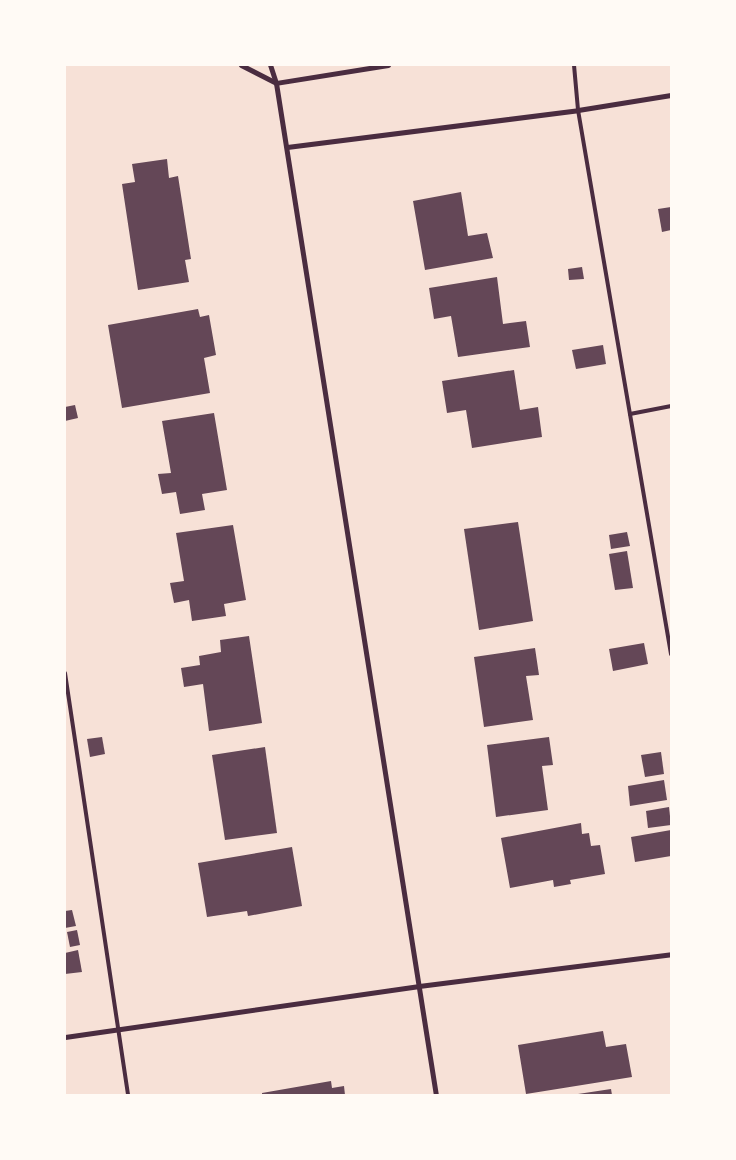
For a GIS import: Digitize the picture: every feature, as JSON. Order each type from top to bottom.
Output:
[{"type":"street","points":[[241,65],[276,83],[388,65]]},
{"type":"street","points":[[270,65],[276,83],[287,147],[436,1095]]},
{"type":"street","points":[[287,147],[578,110],[671,95]]},
{"type":"street","points":[[65,1038],[419,986],[671,954]]},
{"type":"lane","points":[[574,65],[578,110],[671,654]]},
{"type":"lane","points":[[630,414],[671,406]]},
{"type":"lane","points":[[65,673],[128,1095]]},
{"type":"building","points":[[167,159],[169,178],[178,176],[191,259],[185,260],[189,282],[138,290],[122,184],[135,182],[132,164]]},
{"type":"building","points":[[461,192],[468,236],[487,233],[493,258],[425,270],[413,201]]},
{"type":"building","points":[[671,207],[671,230],[662,232],[658,209]]},
{"type":"building","points":[[582,267],[584,279],[569,280],[568,269]]},
{"type":"building","points":[[497,277],[503,324],[526,321],[530,347],[458,357],[451,316],[434,319],[429,288]]},
{"type":"building","points":[[198,309],[200,317],[209,315],[216,355],[204,358],[210,393],[122,408],[108,325]]},
{"type":"building","points":[[603,345],[606,364],[576,369],[572,350]]},
{"type":"building","points":[[514,370],[520,410],[538,407],[542,437],[472,448],[466,410],[447,413],[442,381]]},
{"type":"building","points":[[75,405],[78,418],[65,421],[65,407]]},
{"type":"building","points":[[214,413],[227,490],[202,494],[205,510],[180,514],[176,492],[162,494],[158,474],[171,473],[162,421]]},
{"type":"building","points":[[518,522],[533,621],[479,630],[464,529]]},
{"type":"building","points":[[233,525],[246,600],[224,604],[226,616],[192,621],[189,600],[174,603],[170,583],[184,581],[176,533]]},
{"type":"building","points":[[627,532],[630,546],[611,549],[609,535]]},
{"type":"building","points":[[627,551],[633,588],[615,590],[609,554]]},
{"type":"building","points":[[249,636],[262,723],[209,731],[203,684],[184,687],[181,668],[200,665],[199,656],[221,652],[220,640]]},
{"type":"building","points":[[644,643],[648,664],[613,671],[609,649]]},
{"type":"building","points":[[535,648],[539,675],[526,676],[533,720],[484,727],[474,657]]},
{"type":"building","points":[[102,737],[105,754],[90,757],[87,739]]},
{"type":"building","points":[[549,737],[553,765],[542,766],[548,810],[496,817],[487,745]]},
{"type":"building","points":[[265,747],[277,833],[225,840],[212,755]]},
{"type":"building","points":[[661,752],[664,774],[645,777],[641,755]]},
{"type":"building","points":[[664,780],[667,800],[630,806],[628,786]]},
{"type":"building","points":[[669,807],[671,825],[648,828],[646,811]]},
{"type":"building","points":[[581,823],[582,834],[589,833],[591,846],[600,845],[605,874],[570,880],[571,884],[554,887],[553,880],[510,888],[501,838]]},
{"type":"building","points":[[671,830],[671,856],[635,862],[631,837]]},
{"type":"building","points":[[292,847],[302,906],[248,916],[247,911],[207,917],[198,863]]},
{"type":"building","points":[[72,910],[76,926],[65,928],[65,911]]},
{"type":"building","points":[[77,930],[80,945],[70,947],[67,932]]},
{"type":"building","points":[[78,950],[82,972],[65,974],[65,953]]},
{"type":"building","points":[[603,1031],[606,1047],[626,1044],[632,1077],[526,1094],[518,1045]]},
{"type":"building","points":[[331,1081],[332,1088],[344,1086],[345,1095],[262,1095],[262,1093]]},
{"type":"building","points":[[611,1089],[612,1095],[578,1095],[578,1094]]}]
